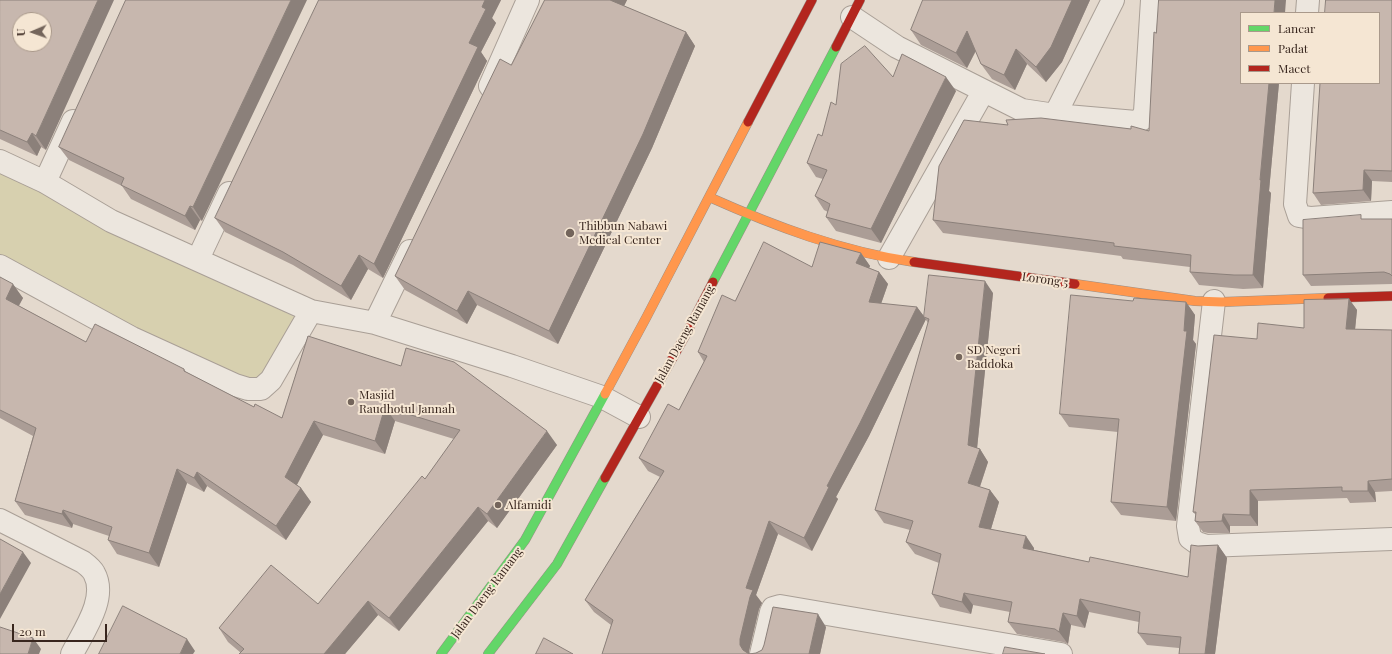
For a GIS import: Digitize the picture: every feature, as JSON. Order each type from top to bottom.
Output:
[{"type":"main road","name":"Jalan Daeng Ramang","points":[[441,654],[525,540],[646,318],[812,0]]},
{"type":"main road","name":"Jalan Daeng Ramang","points":[[488,654],[557,564],[685,336],[856,8]]},
{"type":"main road","name":"Lorong 5","points":[[709,197],[749,215],[822,240],[889,258],[1195,301],[1214,302],[1392,296]]},
{"type":"street","points":[[483,101],[528,0]]},
{"type":"street","points":[[1055,115],[1113,0]]},
{"type":"street","points":[[856,8],[897,47],[983,92],[1022,110],[1055,115],[1136,122],[1141,120],[1145,112],[1152,0]]},
{"type":"street","points":[[1307,12],[1308,0]]},
{"type":"street","points":[[1303,84],[1294,204],[1299,216],[1311,218],[1392,212]]},
{"type":"street","points":[[889,258],[983,92]]},
{"type":"street","points":[[45,182],[80,105]]},
{"type":"street","points":[[0,161],[45,182],[112,221],[310,311],[375,323],[512,366],[602,397],[639,417]]},
{"type":"street","points":[[198,259],[239,173]]},
{"type":"street","points":[[375,323],[417,237]]},
{"type":"street","points":[[0,266],[132,338],[235,385],[248,389],[261,389],[271,380],[310,311]]},
{"type":"street","points":[[1214,302],[1188,526],[1190,538],[1197,543],[1206,546],[1392,539]]},
{"type":"street","points":[[0,520],[83,562],[94,572],[98,584],[98,596],[92,616],[72,654]]},
{"type":"street","points":[[761,654],[771,612],[773,608],[780,606],[1061,654]]},
{"type":"shaded area","points":[[0,169],[295,317],[267,374],[250,380],[115,321],[0,256]]},
{"type":"building","points":[[0,0],[98,0],[36,136],[32,133],[27,142],[0,130]]},
{"type":"building","points":[[126,0],[291,0],[193,207],[190,206],[185,216],[121,185],[124,178],[59,147]]},
{"type":"building","points":[[319,0],[485,0],[482,7],[486,9],[469,43],[478,47],[374,264],[359,255],[341,286],[283,252],[215,218]]},
{"type":"building","points":[[545,0],[610,0],[686,32],[643,134],[549,331],[468,291],[457,311],[395,276],[500,59],[511,65]]},
{"type":"building","points":[[923,0],[1072,0],[1051,47],[1036,67],[1016,49],[1004,75],[981,64],[967,31],[956,53],[911,30]]},
{"type":"building","points":[[1159,0],[1275,0],[1274,12],[1240,12],[1240,84],[1269,84],[1253,275],[1190,272],[1191,255],[1114,246],[1114,243],[933,220],[939,166],[964,120],[1008,125],[1006,120],[1041,118],[1131,129],[1131,126],[1149,131],[1154,32],[1156,33]]},
{"type":"building","points":[[1326,0],[1392,0],[1392,171],[1364,170],[1363,190],[1313,193],[1320,84],[1380,84],[1380,12],[1325,12]]},
{"type":"building","points":[[865,46],[893,77],[902,54],[946,77],[871,229],[826,217],[830,204],[815,196],[827,170],[807,163],[818,134],[822,136],[831,102],[836,105],[841,64]]},
{"type":"building","points":[[1361,215],[1361,219],[1392,219],[1392,276],[1384,272],[1303,275],[1303,220]]},
{"type":"building","points":[[764,242],[812,267],[820,242],[861,253],[856,263],[879,272],[869,302],[917,307],[827,486],[829,487],[804,538],[769,521],[746,588],[753,590],[740,639],[740,645],[743,650],[749,654],[602,654],[613,620],[585,600],[664,471],[639,458],[668,404],[679,410],[707,356],[698,352],[722,295],[735,301]]},
{"type":"building","points":[[929,275],[985,281],[968,445],[980,449],[968,483],[990,490],[979,527],[1026,536],[1023,548],[1089,562],[1090,557],[1188,577],[1191,545],[1218,545],[1205,654],[1179,654],[1181,637],[1138,633],[1140,612],[1080,599],[1077,616],[1063,613],[1059,632],[1055,629],[1008,622],[1012,602],[964,593],[962,602],[932,594],[941,554],[906,542],[913,521],[875,510],[929,319],[924,317]]},
{"type":"building","points":[[0,277],[13,284],[6,299],[86,342],[95,324],[184,369],[184,371],[254,407],[255,404],[282,418],[308,336],[401,366],[406,348],[454,362],[547,431],[487,514],[478,507],[389,618],[368,601],[324,654],[239,654],[244,649],[219,628],[271,565],[318,604],[422,476],[425,479],[460,430],[385,407],[375,441],[314,421],[285,477],[301,488],[276,526],[197,472],[194,478],[177,469],[149,553],[108,540],[112,527],[63,510],[62,514],[15,501],[36,428],[0,410]]},
{"type":"building","points":[[1071,295],[1133,301],[1134,298],[1186,302],[1184,331],[1187,331],[1167,507],[1111,502],[1119,419],[1060,414]]},
{"type":"building","points":[[1349,299],[1346,329],[1392,330],[1392,479],[1368,481],[1368,491],[1342,491],[1342,487],[1250,490],[1250,515],[1223,514],[1222,521],[1195,521],[1196,512],[1193,512],[1214,335],[1257,339],[1258,323],[1304,328],[1304,300]]},
{"type":"building","points":[[0,539],[23,552],[0,594]]},
{"type":"building","points":[[123,606],[187,639],[180,654],[99,654]]},
{"type":"building","points":[[773,607],[818,614],[809,654],[749,654],[762,650]]},
{"type":"building","points":[[0,627],[33,638],[28,654],[0,654]]},
{"type":"building","points":[[544,638],[573,654],[536,654]]},
{"type":"building","points":[[1005,647],[1045,654],[1003,654]]},
{"type":"traffic: fast","points":[[713,282],[836,47]]},
{"type":"traffic: fast","points":[[441,654],[525,540],[605,394]]},
{"type":"traffic: fast","points":[[488,654],[557,564],[605,478]]},
{"type":"traffic: slow","points":[[605,394],[748,122]]},
{"type":"traffic: slow","points":[[709,197],[758,218],[809,237],[861,252],[914,262]]},
{"type":"traffic: slow","points":[[1075,284],[1195,301],[1222,302],[1328,298]]},
{"type":"traffic: jam","points":[[748,122],[812,0]]},
{"type":"traffic: jam","points":[[836,47],[860,0]]},
{"type":"traffic: jam","points":[[914,262],[1075,284]]},
{"type":"traffic: jam","points":[[605,478],[685,336],[713,282]]},
{"type":"traffic: jam","points":[[1328,298],[1392,296]]},
{"type":"place","name":"Thibbun Nabawi Medical Center","points":[[570,233]]},
{"type":"place","name":"SD Negeri Baddoka","points":[[959,357]]},
{"type":"place","name":"Masjid Raudhotul Jannah","points":[[351,402]]},
{"type":"place","name":"Alfamidi","points":[[498,505]]}]
